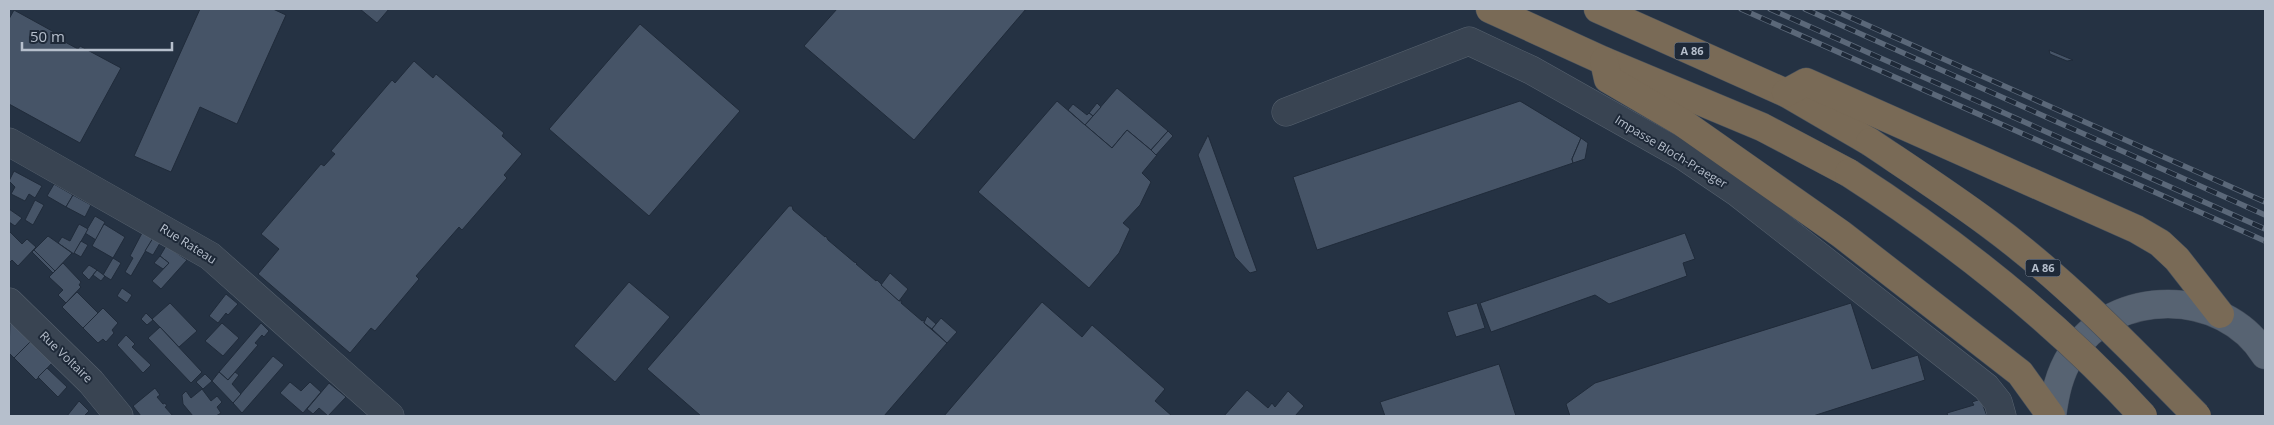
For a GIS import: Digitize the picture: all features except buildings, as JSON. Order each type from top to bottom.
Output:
[{"type":"highway","points":[[1490,9],[1604,61],[1762,128],[1849,174],[1900,206],[1964,253],[2034,310],[2107,376],[2142,416]]},
{"type":"highway","name":"A 86","points":[[1598,9],[1786,93],[1870,142],[1989,224],[2058,280],[2132,350],[2197,416]]},
{"type":"highway","points":[[1604,61],[1608,79],[1683,122],[1841,234],[2020,373],[2051,416]]},
{"type":"highway","points":[[1786,93],[1806,82],[2136,229],[2160,243],[2177,259],[2220,314]]},
{"type":"main road","points":[[2051,416],[2057,384],[2071,354],[2094,329],[2122,312],[2154,303],[2188,304],[2220,314],[2242,329],[2265,355]]},
{"type":"street","name":"Impasse Bloch-Praeger","points":[[1286,112],[1469,40],[1531,70],[1682,155],[1738,193],[1986,387],[1998,402],[2002,416]]},
{"type":"street","name":"Rue Rateau","points":[[9,142],[210,256],[390,416]]},
{"type":"street","name":"Rue Voltaire","points":[[9,302],[91,382],[119,416]]},
{"type":"railway","points":[[1741,9],[2265,241]]},
{"type":"railway","points":[[1770,9],[2265,229]]},
{"type":"railway","points":[[1805,9],[2265,215]]},
{"type":"railway","points":[[1831,9],[2265,202]]}]
